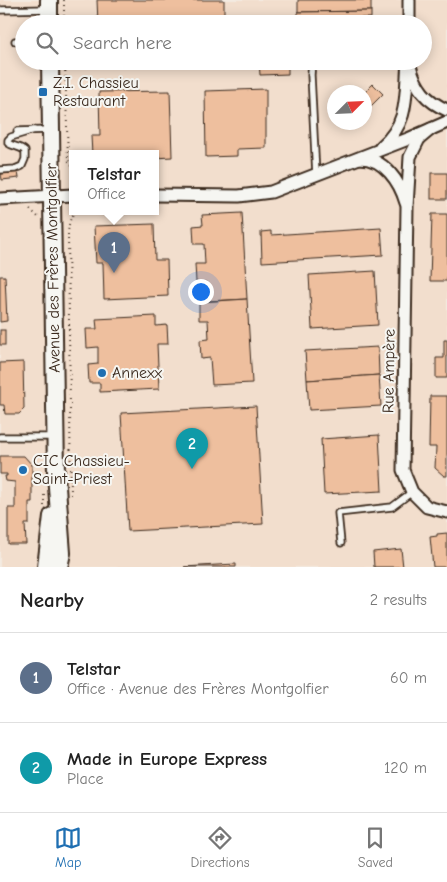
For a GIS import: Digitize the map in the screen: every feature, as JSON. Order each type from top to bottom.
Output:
[{"type":"street","points":[[409,0],[409,15]]},
{"type":"street","name":"Avenue des Frères Montgolfier","points":[[50,70],[55,437],[62,553],[59,567]]},
{"type":"street","points":[[374,152],[390,139],[403,117],[408,70]]},
{"type":"street","points":[[412,70],[420,91],[431,102],[447,110]]},
{"type":"street","points":[[159,195],[247,195],[271,192],[447,122]]},
{"type":"street","name":"Rue Ampère","points":[[431,129],[419,139],[410,157],[403,470],[412,492],[427,507],[447,512]]},
{"type":"street","name":"Rue Ampère","points":[[358,158],[371,160],[386,168],[399,187],[408,207]]},
{"type":"street","points":[[0,199],[69,195]]},
{"type":"street","name":"Avenue des Frères Montgolfier","points":[[46,567],[56,474]]},
{"type":"lane","points":[[0,10],[49,11]]},
{"type":"lane","points":[[311,70],[316,174]]},
{"type":"lane","points":[[0,170],[22,166],[25,159],[25,151],[22,148],[11,146],[8,140],[34,130]]},
{"type":"lane","points":[[17,131],[51,130]]},
{"type":"lane","points":[[0,438],[55,437]]},
{"type":"lane","points":[[341,543],[338,513],[392,507],[412,492]]},
{"type":"path","points":[[64,0],[64,15]]},
{"type":"path","points":[[65,70],[69,161]]},
{"type":"path","points":[[72,215],[68,233],[72,499]]},
{"type":"shaded area","points":[[0,0],[447,0],[447,567],[0,567]]},
{"type":"building","points":[[97,0],[224,0],[224,15],[98,15]]},
{"type":"building","points":[[298,0],[373,0],[371,1],[371,11],[298,12]]},
{"type":"building","points":[[371,11],[371,15],[298,15],[298,12]]},
{"type":"building","points":[[260,70],[288,70],[288,74],[260,75]]},
{"type":"building","points":[[372,85],[383,94],[372,105]]},
{"type":"building","points":[[266,89],[266,148],[237,149],[237,156],[206,157],[205,91]]},
{"type":"building","points":[[170,91],[172,157],[159,158],[159,150],[92,150],[91,136],[100,136],[99,92]]},
{"type":"building","points":[[18,172],[19,178],[2,180],[1,174]]},
{"type":"building","points":[[431,173],[447,173],[447,199],[431,199]]},
{"type":"building","points":[[242,213],[247,299],[207,301],[206,282],[196,282],[195,264],[205,264],[204,244],[194,244],[193,226],[203,225],[202,215]]},
{"type":"building","points":[[432,214],[447,214],[447,281],[430,281]]},
{"type":"building","points":[[154,224],[155,260],[167,260],[168,296],[104,299],[103,263],[96,263],[94,226]]},
{"type":"building","points":[[381,228],[383,255],[262,262],[261,232],[271,231],[271,235]]},
{"type":"building","points":[[375,271],[378,325],[312,329],[309,275]]},
{"type":"building","points":[[0,276],[5,276],[7,321],[0,322]]},
{"type":"building","points":[[247,299],[252,383],[212,385],[210,358],[201,359],[200,340],[209,339],[208,320],[199,320],[199,302]]},
{"type":"building","points":[[156,316],[156,326],[167,325],[168,344],[157,344],[159,389],[100,392],[100,383],[89,383],[88,365],[98,364],[98,347],[87,348],[86,329],[97,329],[96,319]]},
{"type":"building","points":[[0,330],[5,330],[5,345],[0,345]]},
{"type":"building","points":[[444,340],[447,340],[447,378],[436,378],[436,358],[444,358]]},
{"type":"building","points":[[378,347],[379,375],[307,380],[305,351]]},
{"type":"building","points":[[23,362],[24,409],[19,414],[5,414],[4,405],[0,405],[0,363]]},
{"type":"building","points":[[379,375],[381,406],[309,410],[307,380]]},
{"type":"building","points":[[430,396],[447,396],[447,476],[444,476],[435,468],[436,447],[429,447]]},
{"type":"building","points":[[256,406],[263,524],[128,531],[121,413]]},
{"type":"building","points":[[379,435],[382,491],[324,494],[321,439]]},
{"type":"building","points":[[0,456],[24,456],[32,465],[32,502],[29,502],[29,524],[25,524],[26,544],[8,544],[8,508],[15,508],[15,482],[6,481],[5,476],[7,474],[0,474]]},
{"type":"building","points":[[447,533],[447,567],[433,567],[430,537]]},
{"type":"building","points":[[401,549],[403,567],[374,567],[373,552]]},
{"type":"building","points":[[236,564],[236,567],[184,567],[217,565]]},
{"type":"place","name":"Z.I. Chassieu Restaurant","points":[[43,92]]},
{"type":"place","name":"Telstar","points":[[114,273]]},
{"type":"place","name":"Annexx","points":[[102,373]]},
{"type":"place","name":"Made in Europe Express","points":[[192,469]]},
{"type":"place","name":"CIC Chassieu- Saint-Priest","points":[[23,470]]}]
